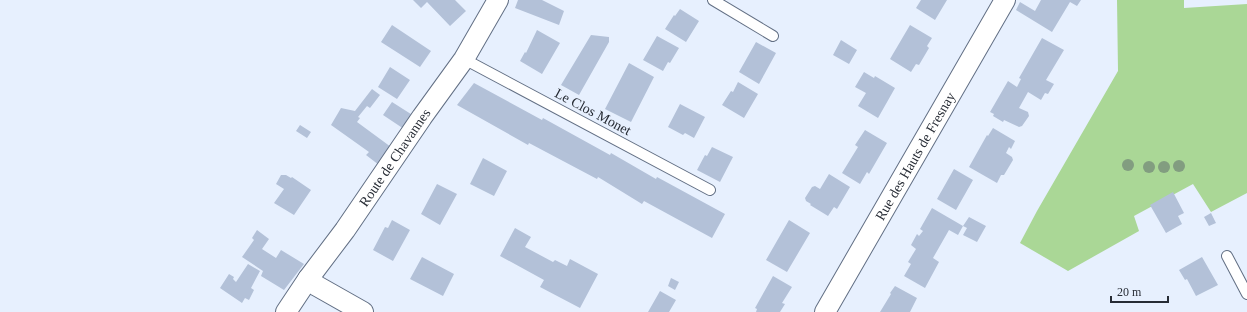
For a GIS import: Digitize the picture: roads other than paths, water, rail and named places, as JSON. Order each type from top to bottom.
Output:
[{"type":"street","name":"Route de Chavannes","points":[[286,312],[464,59],[498,0]]},
{"type":"street","name":"Rue des Hauts de Fresnay","points":[[825,312],[1006,0]]},
{"type":"street","points":[[308,279],[317,286],[364,312]]},
{"type":"lane","points":[[713,0],[773,36]]},
{"type":"lane","name":"Le Clos Monet","points":[[464,59],[710,190]]},
{"type":"lane","points":[[1227,256],[1247,294]]}]
